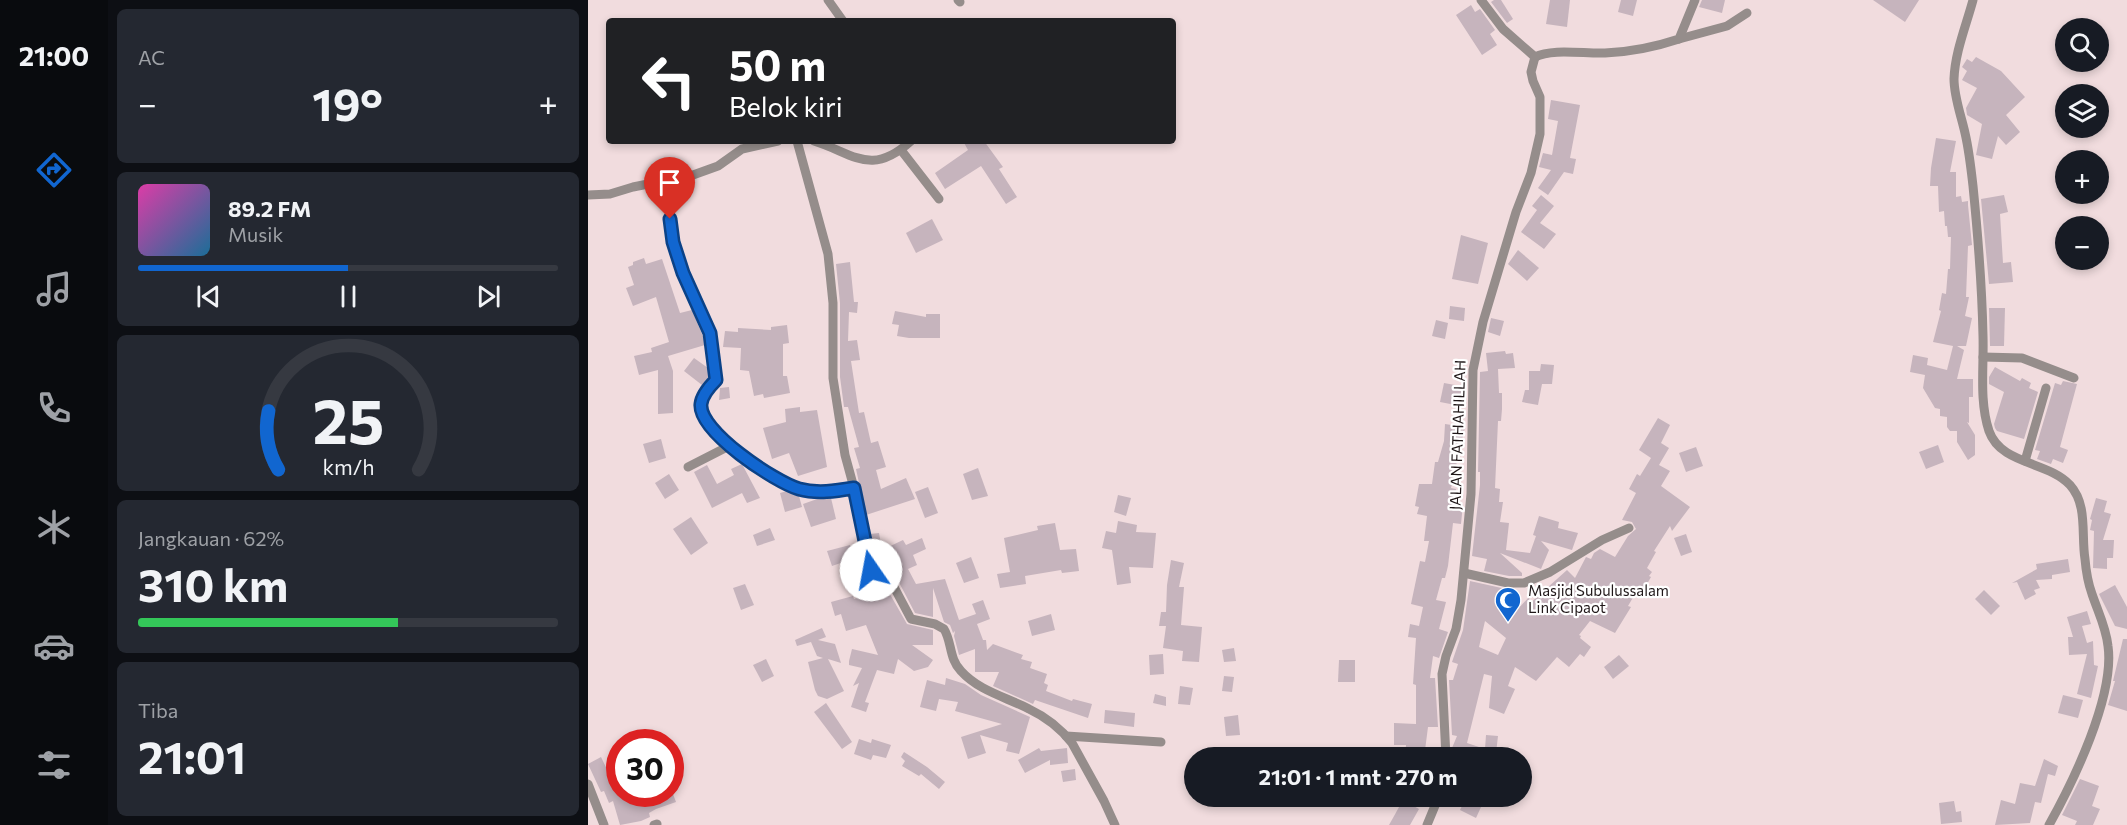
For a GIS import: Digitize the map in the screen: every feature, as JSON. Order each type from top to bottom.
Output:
[{"type":"street","points":[[828,0],[840,17]]},
{"type":"street","points":[[838,0],[840,17]]},
{"type":"street","points":[[1481,0],[1503,29],[1535,57],[1550,52],[1626,51],[1662,45],[1727,26],[1747,13]]},
{"type":"street","points":[[1679,39],[1695,0]]},
{"type":"street","points":[[1973,0],[1956,60],[1954,83],[1971,163],[1979,253],[1982,380],[1989,432],[1996,443],[2009,453],[2052,471],[2072,486],[2082,510],[2083,549],[2088,580],[2104,625],[2109,649],[2107,678],[2093,730],[2080,763],[2049,825]]},
{"type":"street","name":"JALAN FATHAHILLAH","points":[[1445,747],[1442,674],[1459,614],[1464,573],[1471,494],[1473,370],[1483,322],[1513,221],[1531,173],[1540,134],[1540,97],[1531,72],[1535,57]]},
{"type":"street","points":[[588,195],[610,194],[693,175],[718,166],[742,149],[764,144]]},
{"type":"street","points":[[798,144],[828,254],[833,303],[832,371],[845,455],[870,568],[885,570],[911,618],[915,621],[935,624],[944,629],[952,660],[968,678],[1031,710],[1066,735],[1104,801],[1115,825]]},
{"type":"street","points":[[821,144],[858,160],[867,161],[888,157],[908,144]]},
{"type":"street","points":[[901,150],[939,199]]},
{"type":"street","points":[[658,182],[669,211],[673,242],[683,273],[710,333],[716,380],[701,403],[703,415],[714,432],[760,469],[786,485],[814,492],[854,488]]},
{"type":"street","points":[[1983,357],[2022,358],[2074,378]]},
{"type":"street","points":[[2025,461],[2046,388]]},
{"type":"street","points":[[688,468],[731,445]]},
{"type":"street","points":[[1464,573],[1508,583],[1524,583],[1550,572],[1602,540],[1629,528]]},
{"type":"street","points":[[1066,735],[1161,742]]},
{"type":"street","points":[[588,784],[604,825]]},
{"type":"street","points":[[1427,825],[1434,807]]},
{"type":"building","points":[[1501,0],[1513,19],[1507,23],[1491,2]]},
{"type":"building","points":[[1550,0],[1570,0],[1567,27],[1546,24]]},
{"type":"building","points":[[1621,0],[1637,0],[1633,16],[1618,12]]},
{"type":"building","points":[[1702,0],[1725,0],[1722,13],[1699,7]]},
{"type":"building","points":[[1873,0],[1919,0],[1905,22]]},
{"type":"building","points":[[1471,5],[1475,12],[1480,9],[1495,30],[1490,34],[1497,45],[1482,55],[1456,15]]},
{"type":"building","points":[[1976,57],[2001,71],[2025,97],[2006,115],[2020,132],[2006,145],[1998,136],[1992,159],[1976,155],[1982,124],[1967,115],[1966,108],[1977,88],[1962,80],[1967,71],[1962,67],[1967,59],[1972,62]]},
{"type":"building","points":[[1551,100],[1580,105],[1570,158],[1576,159],[1573,174],[1564,172],[1548,195],[1538,188],[1551,170],[1539,167],[1543,153],[1552,155],[1558,121],[1548,119]]},
{"type":"building","points":[[1936,138],[1956,141],[1950,172],[1956,172],[1956,197],[1961,196],[1962,202],[1968,201],[1972,245],[1968,246],[1966,297],[1969,297],[1965,316],[1972,318],[1966,346],[1957,346],[1964,350],[1957,379],[1973,379],[1973,397],[1969,397],[1969,423],[1967,422],[1975,435],[1975,455],[1968,460],[1957,442],[1957,431],[1950,431],[1947,427],[1947,417],[1940,416],[1940,409],[1935,408],[1923,388],[1925,375],[1910,372],[1913,355],[1928,358],[1927,365],[1947,370],[1953,346],[1933,342],[1941,311],[1939,310],[1942,293],[1946,294],[1948,269],[1950,269],[1951,237],[1948,237],[1947,226],[1945,226],[1944,211],[1939,212],[1938,186],[1930,186]]},
{"type":"building","points":[[965,144],[986,144],[1003,167],[999,169],[1017,197],[1006,204],[981,166],[945,189],[935,173],[968,150]]},
{"type":"building","points":[[1541,195],[1554,206],[1540,223],[1556,234],[1544,249],[1521,232],[1537,210],[1532,206]]},
{"type":"building","points":[[2004,195],[2008,212],[2000,214],[2003,263],[2011,262],[2013,282],[1989,284],[1981,199]]},
{"type":"building","points":[[932,219],[943,240],[916,253],[906,233]]},
{"type":"building","points":[[1461,235],[1488,243],[1478,284],[1452,279]]},
{"type":"building","points":[[1518,250],[1539,268],[1527,281],[1508,264]]},
{"type":"building","points":[[644,258],[646,264],[662,259],[680,313],[692,310],[704,339],[705,345],[668,356],[673,371],[673,413],[658,414],[658,370],[639,375],[634,356],[652,352],[651,348],[669,342],[656,297],[633,306],[626,288],[634,285],[628,267],[633,265],[633,262]]},
{"type":"building","points":[[850,262],[854,302],[858,302],[857,313],[849,312],[848,341],[857,340],[860,360],[851,361],[859,413],[864,412],[871,443],[878,441],[886,467],[876,470],[881,489],[906,478],[915,499],[866,515],[856,469],[860,468],[854,448],[859,447],[848,407],[844,407],[840,377],[840,303],[836,264]]},
{"type":"building","points":[[1450,306],[1465,308],[1464,321],[1449,319]]},
{"type":"building","points":[[1989,308],[2005,308],[2004,346],[1990,346]]},
{"type":"building","points":[[895,311],[926,317],[926,314],[940,314],[940,338],[897,336],[899,325],[892,324]]},
{"type":"building","points":[[1491,318],[1504,321],[1500,336],[1488,332]]},
{"type":"building","points":[[1436,320],[1448,323],[1445,339],[1432,336]]},
{"type":"building","points":[[787,325],[789,343],[783,344],[783,376],[787,376],[790,393],[764,398],[763,394],[754,396],[749,371],[740,370],[741,348],[723,347],[725,331],[738,332],[738,328],[771,330],[771,327]]},
{"type":"building","points":[[1505,351],[1506,354],[1513,353],[1515,368],[1498,369],[1502,409],[1501,421],[1498,421],[1495,488],[1500,489],[1499,502],[1503,502],[1500,522],[1509,523],[1506,550],[1530,553],[1536,536],[1533,535],[1539,516],[1559,522],[1558,528],[1578,533],[1572,550],[1541,541],[1549,550],[1541,569],[1500,553],[1522,573],[1522,576],[1484,571],[1487,559],[1472,556],[1480,485],[1480,472],[1478,472],[1480,372],[1488,371],[1486,353]]},
{"type":"building","points":[[694,358],[708,368],[709,376],[702,385],[684,371]]},
{"type":"building","points":[[1541,364],[1554,365],[1552,384],[1542,384],[1538,405],[1522,402],[1525,390],[1529,390],[1529,371],[1540,371]]},
{"type":"building","points":[[1995,367],[2020,381],[2022,378],[2031,383],[2029,388],[2038,392],[2024,439],[1997,431],[1995,428],[1994,424],[2004,392],[1989,384],[1989,377]]},
{"type":"building","points":[[2063,381],[2077,384],[2060,447],[2068,450],[2063,463],[2053,459],[2051,464],[2037,459],[2040,451],[2035,450],[2055,383],[2061,385]]},
{"type":"building","points":[[1444,383],[1466,387],[1466,407],[1440,402]]},
{"type":"building","points":[[729,387],[730,398],[719,400],[720,388]]},
{"type":"building","points":[[800,407],[800,412],[817,410],[827,467],[798,476],[789,453],[772,459],[763,428],[786,422],[785,409]]},
{"type":"building","points":[[1658,418],[1670,425],[1661,443],[1669,448],[1659,465],[1670,471],[1661,486],[1690,507],[1672,531],[1670,526],[1654,551],[1656,552],[1647,568],[1652,572],[1649,576],[1651,577],[1643,591],[1638,589],[1628,606],[1631,607],[1615,633],[1590,621],[1579,635],[1591,647],[1584,657],[1580,654],[1569,667],[1557,657],[1536,681],[1515,667],[1508,686],[1515,689],[1504,714],[1489,708],[1492,676],[1484,674],[1467,743],[1479,747],[1452,747],[1457,736],[1452,735],[1449,680],[1453,680],[1458,664],[1452,662],[1463,630],[1470,581],[1506,589],[1503,602],[1515,612],[1531,595],[1527,606],[1567,570],[1575,578],[1586,557],[1591,559],[1600,549],[1615,557],[1628,536],[1636,529],[1632,522],[1622,520],[1636,493],[1629,489],[1637,474],[1640,476],[1651,458],[1639,450]],"holes":[[[1485,621],[1506,638],[1498,655],[1479,647]]]},
{"type":"building","points":[[1445,424],[1465,427],[1451,488],[1456,489],[1454,502],[1463,504],[1461,524],[1453,523],[1448,566],[1436,600],[1446,602],[1439,629],[1448,632],[1439,658],[1433,656],[1430,678],[1435,678],[1438,727],[1428,727],[1425,747],[1406,747],[1406,745],[1394,745],[1394,723],[1416,724],[1416,685],[1413,684],[1416,638],[1408,637],[1410,624],[1419,626],[1423,607],[1411,604],[1420,561],[1425,562],[1429,541],[1424,541],[1427,516],[1417,514],[1419,507],[1415,506],[1419,484],[1432,484],[1435,462],[1438,462],[1444,441]]},
{"type":"building","points":[[661,439],[666,458],[649,463],[643,444]]},
{"type":"building","points":[[1938,445],[1944,462],[1926,469],[1919,452]]},
{"type":"building","points":[[1696,447],[1703,466],[1686,472],[1679,453]]},
{"type":"building","points":[[742,464],[760,498],[747,503],[742,493],[712,508],[694,472],[707,465],[717,484],[734,475],[731,469]]},
{"type":"building","points":[[978,468],[988,496],[972,500],[963,474]]},
{"type":"building","points":[[669,474],[679,490],[665,499],[655,483]]},
{"type":"building","points":[[928,487],[938,513],[925,518],[915,492]]},
{"type":"building","points":[[787,491],[799,496],[802,507],[785,512],[780,493]]},
{"type":"building","points":[[1118,495],[1131,498],[1126,516],[1114,512]]},
{"type":"building","points":[[820,498],[831,498],[836,519],[811,527],[803,504]]},
{"type":"building","points":[[2096,498],[2107,501],[2104,512],[2111,514],[2103,540],[2114,540],[2113,558],[2107,558],[2107,569],[2093,568],[2094,531],[2090,530],[2092,520],[2090,519]]},
{"type":"building","points":[[691,517],[708,543],[691,555],[673,529]]},
{"type":"building","points":[[1118,521],[1137,525],[1136,532],[1156,533],[1153,568],[1129,567],[1131,583],[1117,585],[1112,550],[1102,548],[1106,531],[1116,533]]},
{"type":"building","points":[[1055,523],[1060,550],[1076,549],[1079,571],[1062,573],[1061,570],[1025,576],[1026,584],[1000,588],[997,574],[1010,572],[1004,538],[1038,530],[1037,526]]},
{"type":"building","points":[[770,528],[775,540],[757,546],[753,535]]},
{"type":"building","points":[[879,533],[882,550],[903,540],[906,545],[922,538],[926,549],[913,555],[917,565],[908,569],[916,584],[945,579],[959,620],[976,614],[972,604],[983,600],[990,619],[977,624],[983,640],[986,640],[987,650],[993,644],[1023,655],[1021,659],[1032,662],[1030,668],[1047,674],[1044,683],[1048,685],[1046,691],[1072,701],[1073,699],[1092,704],[1088,718],[1035,700],[1033,704],[993,686],[999,672],[975,672],[975,649],[959,655],[954,636],[955,631],[953,633],[950,625],[944,622],[933,588],[933,617],[915,613],[891,567],[883,562],[876,562],[870,534]]},
{"type":"building","points":[[1686,534],[1692,552],[1681,556],[1674,538]]},
{"type":"building","points":[[850,545],[855,558],[832,566],[827,551]]},
{"type":"building","points":[[971,557],[979,578],[964,583],[956,563]]},
{"type":"building","points":[[2068,559],[2070,572],[2052,575],[2052,579],[2036,580],[2040,588],[2034,590],[2036,594],[2025,600],[2017,582],[2012,583],[2037,569],[2036,564]]},
{"type":"building","points":[[1171,560],[1184,563],[1179,587],[1184,587],[1181,625],[1202,627],[1199,662],[1182,661],[1183,651],[1163,648],[1166,626],[1159,626],[1161,612],[1166,612]]},
{"type":"building","points":[[879,575],[907,624],[933,630],[933,645],[912,645],[933,660],[928,667],[914,671],[898,659],[894,674],[877,670],[865,702],[869,703],[866,712],[851,707],[859,683],[853,686],[862,668],[849,665],[849,661],[852,649],[878,655],[866,625],[846,631],[841,614],[835,616],[831,602],[853,596],[854,599],[875,592],[871,577]]},
{"type":"building","points":[[745,584],[754,605],[741,610],[733,588]]},
{"type":"building","points":[[2115,585],[2127,607],[2127,629],[2115,626],[2099,594]]},
{"type":"building","points":[[1984,590],[2000,606],[1991,615],[1975,599]]},
{"type":"building","points":[[2087,611],[2091,624],[2082,626],[2087,643],[2093,641],[2094,665],[2098,666],[2091,698],[2077,694],[2087,654],[2069,655],[2068,637],[2073,637],[2067,617]]},
{"type":"building","points":[[1051,614],[1055,630],[1032,636],[1028,621]]},
{"type":"building","points":[[822,628],[826,637],[818,640],[835,644],[841,663],[828,659],[844,691],[827,699],[818,696],[808,662],[823,658],[817,656],[811,642],[797,646],[795,640]]},
{"type":"building","points":[[2123,639],[2127,639],[2127,711],[2108,705]]},
{"type":"building","points":[[1234,648],[1236,661],[1224,662],[1222,650]]},
{"type":"building","points":[[1163,654],[1164,674],[1150,675],[1149,655]]},
{"type":"building","points":[[1619,655],[1629,666],[1613,679],[1604,667]]},
{"type":"building","points":[[766,659],[774,676],[762,682],[753,665]]},
{"type":"building","points":[[1339,660],[1355,660],[1355,682],[1338,682]]},
{"type":"building","points":[[1224,676],[1234,677],[1232,692],[1222,691]]},
{"type":"building","points":[[946,678],[965,684],[981,695],[1030,717],[1019,754],[1006,751],[1008,743],[980,735],[986,753],[968,759],[961,737],[1002,724],[955,711],[958,702],[939,699],[936,711],[920,707],[927,680],[945,685]]},
{"type":"building","points":[[1180,686],[1193,688],[1190,705],[1178,704]]},
{"type":"building","points":[[1155,694],[1166,697],[1166,706],[1153,703]]},
{"type":"building","points":[[2063,695],[2083,700],[2078,718],[2058,713]]},
{"type":"building","points":[[826,703],[852,742],[842,749],[814,712]]},
{"type":"building","points":[[1105,710],[1135,713],[1134,727],[1104,723]]},
{"type":"building","points":[[1238,715],[1240,735],[1226,736],[1224,717]]},
{"type":"building","points":[[1486,735],[1498,736],[1497,747],[1485,747]]},
{"type":"building","points":[[859,739],[871,743],[872,739],[891,745],[886,758],[873,755],[871,760],[854,754]]},
{"type":"building","points":[[1039,748],[1041,751],[1067,748],[1068,763],[1050,765],[1050,760],[1025,773],[1018,760]]},
{"type":"building","points":[[904,752],[945,782],[939,789],[921,774],[919,776],[902,766],[905,761],[901,757]]},
{"type":"building","points":[[601,757],[606,767],[606,796],[604,791],[601,792],[588,764]]},
{"type":"building","points":[[2044,759],[2058,766],[2055,776],[2048,774],[2041,803],[2035,802],[2030,823],[1995,825],[2001,800],[2015,804],[2020,783],[2035,786]]},
{"type":"building","points":[[1075,769],[1076,780],[1063,782],[1061,771]]},
{"type":"building","points":[[2080,779],[2099,786],[2092,806],[2100,809],[2093,825],[2075,825],[2077,821],[2062,815]]},
{"type":"building","points":[[1954,801],[1956,812],[1961,811],[1962,822],[1941,824],[1939,803]]},
{"type":"building","points":[[615,807],[662,807],[649,813],[650,817],[641,821],[620,825]]},
{"type":"building","points":[[1399,807],[1419,809],[1410,825],[1389,825]]},
{"type":"building","points":[[1462,807],[1481,807],[1476,818],[1460,810]]},
{"type":"place","name":"Masjid Subulussalam Link Cipaot","points":[[1508,623]]},
{"type":"route","points":[[670,219],[673,242],[683,273],[710,333],[716,380],[701,403],[703,415],[714,432],[760,469],[786,485],[814,492],[854,488],[871,570]]}]
